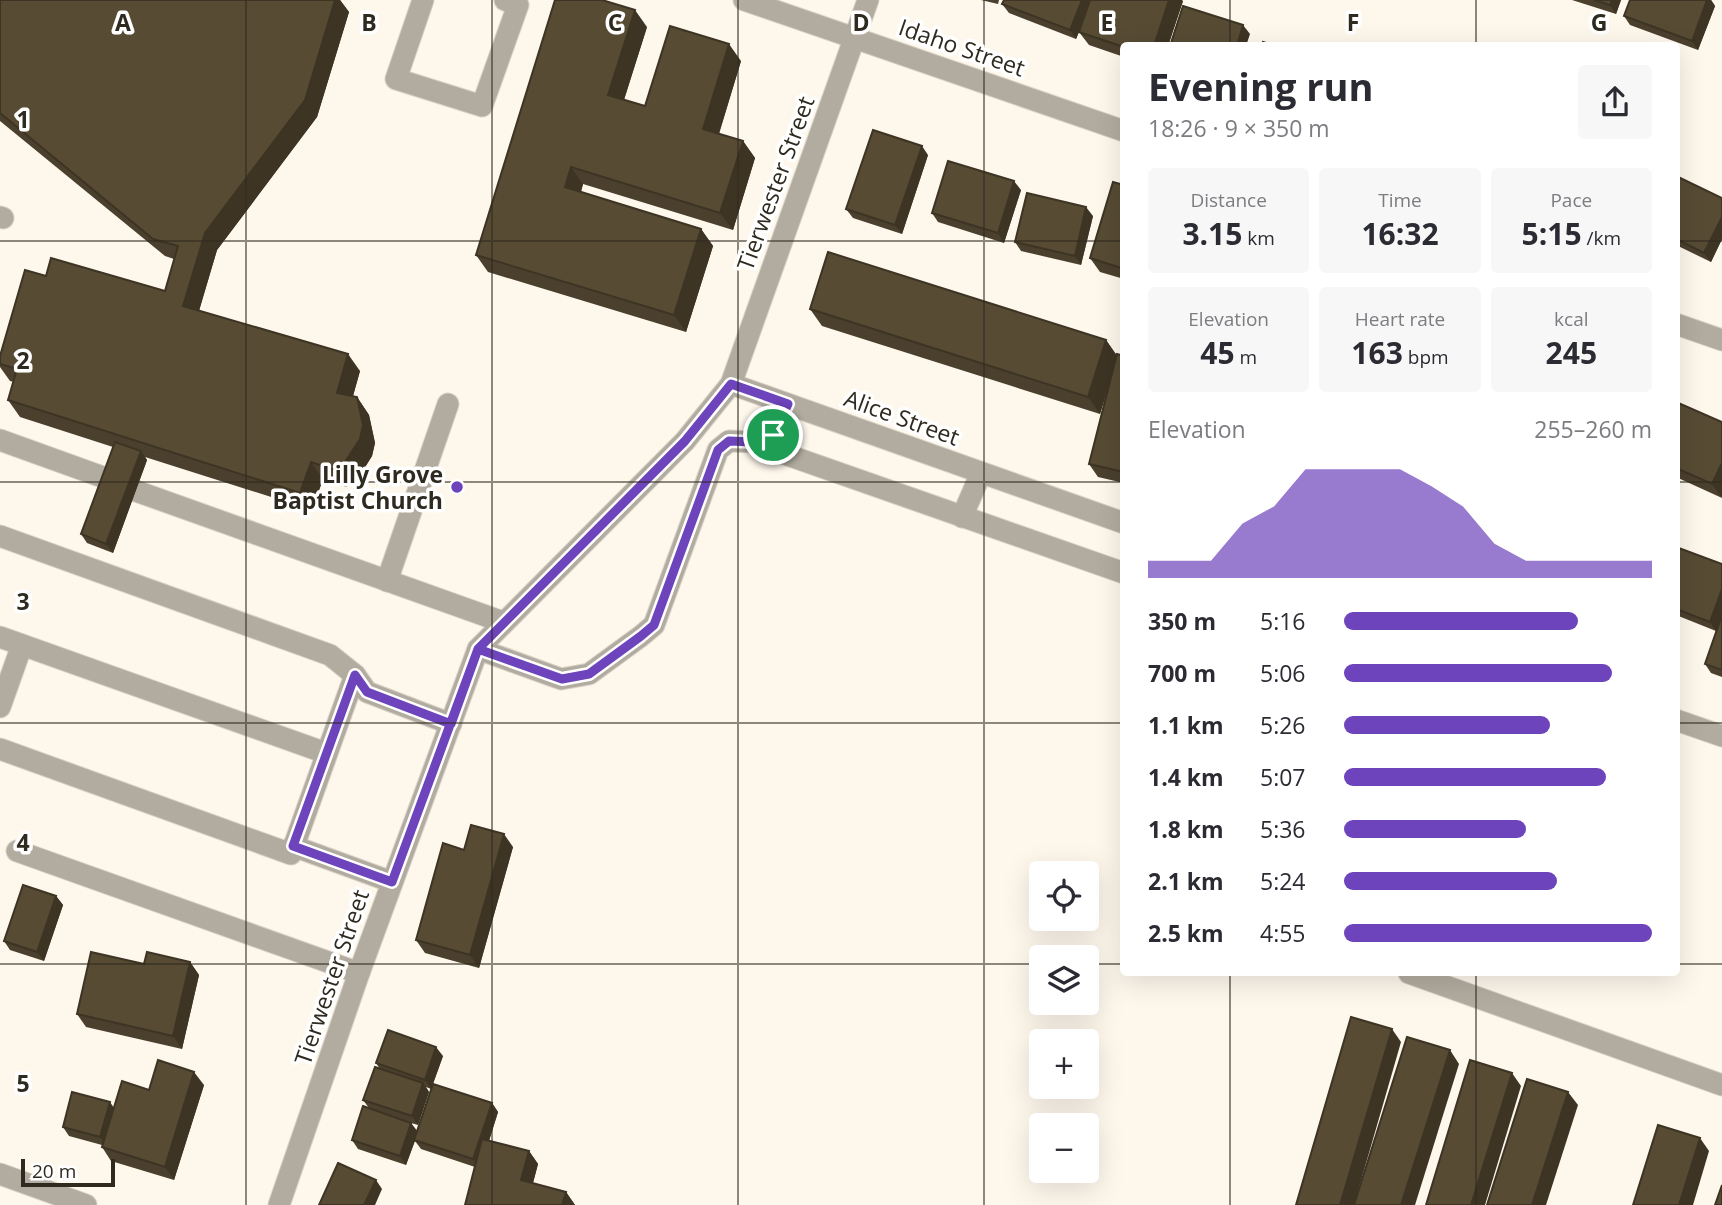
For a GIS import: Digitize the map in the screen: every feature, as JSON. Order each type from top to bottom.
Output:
[{"type":"street","points":[[423,0],[396,79],[482,106],[518,5],[505,0]]},
{"type":"street","name":"Idaho Street","points":[[744,0],[1120,130]]},
{"type":"street","name":"Tierwester Street","points":[[279,1205],[359,973],[478,649],[685,441],[731,384],[867,0]]},
{"type":"street","points":[[1680,325],[1722,340]]},
{"type":"street","name":"Alice Street","points":[[731,384],[1120,522]]},
{"type":"street","points":[[387,581],[448,404]]},
{"type":"street","points":[[772,447],[773,435],[788,404]]},
{"type":"street","points":[[0,440],[111,480]]},
{"type":"street","points":[[478,649],[562,679],[589,674],[654,625],[718,450],[729,441],[754,442],[772,447],[1120,572]]},
{"type":"street","points":[[962,517],[981,473]]},
{"type":"street","points":[[136,491],[503,622]]},
{"type":"street","points":[[0,536],[330,655],[374,695],[451,724]]},
{"type":"street","points":[[0,637],[327,753]]},
{"type":"street","points":[[0,707],[22,645]]},
{"type":"street","points":[[0,749],[291,854],[355,675]]},
{"type":"street","points":[[1680,721],[1722,736]]},
{"type":"street","points":[[293,846],[392,882]]},
{"type":"street","points":[[17,851],[359,973]]},
{"type":"street","points":[[1417,976],[1722,1085]]},
{"type":"street","points":[[0,1174],[86,1205]]},
{"type":"building","points":[[0,0],[335,0],[305,100],[205,233],[183,306],[348,354],[337,393],[357,397],[363,425],[360,439],[345,462],[334,470],[311,462],[300,493],[8,400],[17,369],[0,364],[0,356],[25,270],[46,276],[51,258],[165,291],[178,246],[153,239],[0,113]]},
{"type":"building","points":[[555,0],[602,0],[635,10],[608,95],[645,106],[670,26],[729,44],[703,129],[743,141],[720,213],[571,167],[565,187],[701,229],[674,315],[476,255]]},
{"type":"building","points":[[1004,0],[1082,0],[1070,30],[1002,4]]},
{"type":"building","points":[[1090,0],[1169,0],[1155,42],[1120,42],[1120,46],[1079,32]]},
{"type":"building","points":[[1594,0],[1612,0],[1610,5]]},
{"type":"building","points":[[1630,0],[1707,0],[1692,41],[1624,16]]},
{"type":"building","points":[[1183,6],[1243,25],[1238,42],[1171,42]]},
{"type":"building","points":[[873,130],[922,146],[895,225],[846,209]]},
{"type":"building","points":[[948,161],[1014,181],[998,233],[932,213]]},
{"type":"building","points":[[1680,178],[1722,198],[1722,217],[1704,253],[1680,241]]},
{"type":"building","points":[[1113,182],[1120,184],[1120,268],[1090,258]]},
{"type":"building","points":[[1027,193],[1086,207],[1075,256],[1015,242]]},
{"type":"building","points":[[828,252],[1106,340],[1088,397],[810,309]]},
{"type":"building","points":[[1117,354],[1120,355],[1120,471],[1089,464]]},
{"type":"building","points":[[1680,404],[1722,422],[1722,463],[1712,484],[1680,470]]},
{"type":"building","points":[[115,442],[141,451],[106,544],[81,534]]},
{"type":"building","points":[[1680,548],[1722,564],[1722,589],[1710,622],[1680,611]]},
{"type":"building","points":[[1722,615],[1722,670],[1705,664]]},
{"type":"building","points":[[471,825],[504,834],[470,955],[416,940],[443,843],[464,850]]},
{"type":"building","points":[[23,885],[56,896],[37,952],[4,941]]},
{"type":"building","points":[[91,952],[144,964],[147,952],[190,962],[173,1036],[77,1014]]},
{"type":"building","points":[[1351,1017],[1392,1029],[1340,1205],[1296,1205]]},
{"type":"building","points":[[388,1030],[436,1047],[425,1080],[376,1063]]},
{"type":"building","points":[[1407,1037],[1450,1050],[1401,1205],[1354,1205]]},
{"type":"building","points":[[158,1060],[194,1072],[165,1167],[102,1147],[122,1081],[149,1090]]},
{"type":"building","points":[[1470,1060],[1512,1073],[1471,1205],[1426,1205]]},
{"type":"building","points":[[375,1067],[423,1083],[412,1116],[363,1100]]},
{"type":"building","points":[[1527,1079],[1568,1092],[1532,1205],[1487,1205]]},
{"type":"building","points":[[433,1084],[492,1103],[473,1159],[414,1140]]},
{"type":"building","points":[[72,1092],[110,1102],[100,1137],[63,1127]]},
{"type":"building","points":[[363,1106],[411,1123],[400,1156],[352,1140]]},
{"type":"building","points":[[1658,1125],[1700,1138],[1679,1205],[1633,1205]]},
{"type":"building","points":[[482,1139],[529,1151],[521,1180],[566,1192],[562,1205],[465,1205]]},
{"type":"building","points":[[338,1163],[376,1180],[364,1205],[319,1205]]},
{"type":"building","points":[[1722,1185],[1722,1205],[1715,1205]]},
{"type":"place","name":"Lilly Grove Baptist Church","points":[[457,487]]},
{"type":"route","points":[[773,435],[772,447],[754,442],[729,441],[718,450],[654,625],[589,674],[562,679],[478,649],[451,724],[367,692],[355,675],[293,846],[392,882],[422,803],[451,724],[478,649],[685,441],[731,384],[788,404],[773,435]]}]
